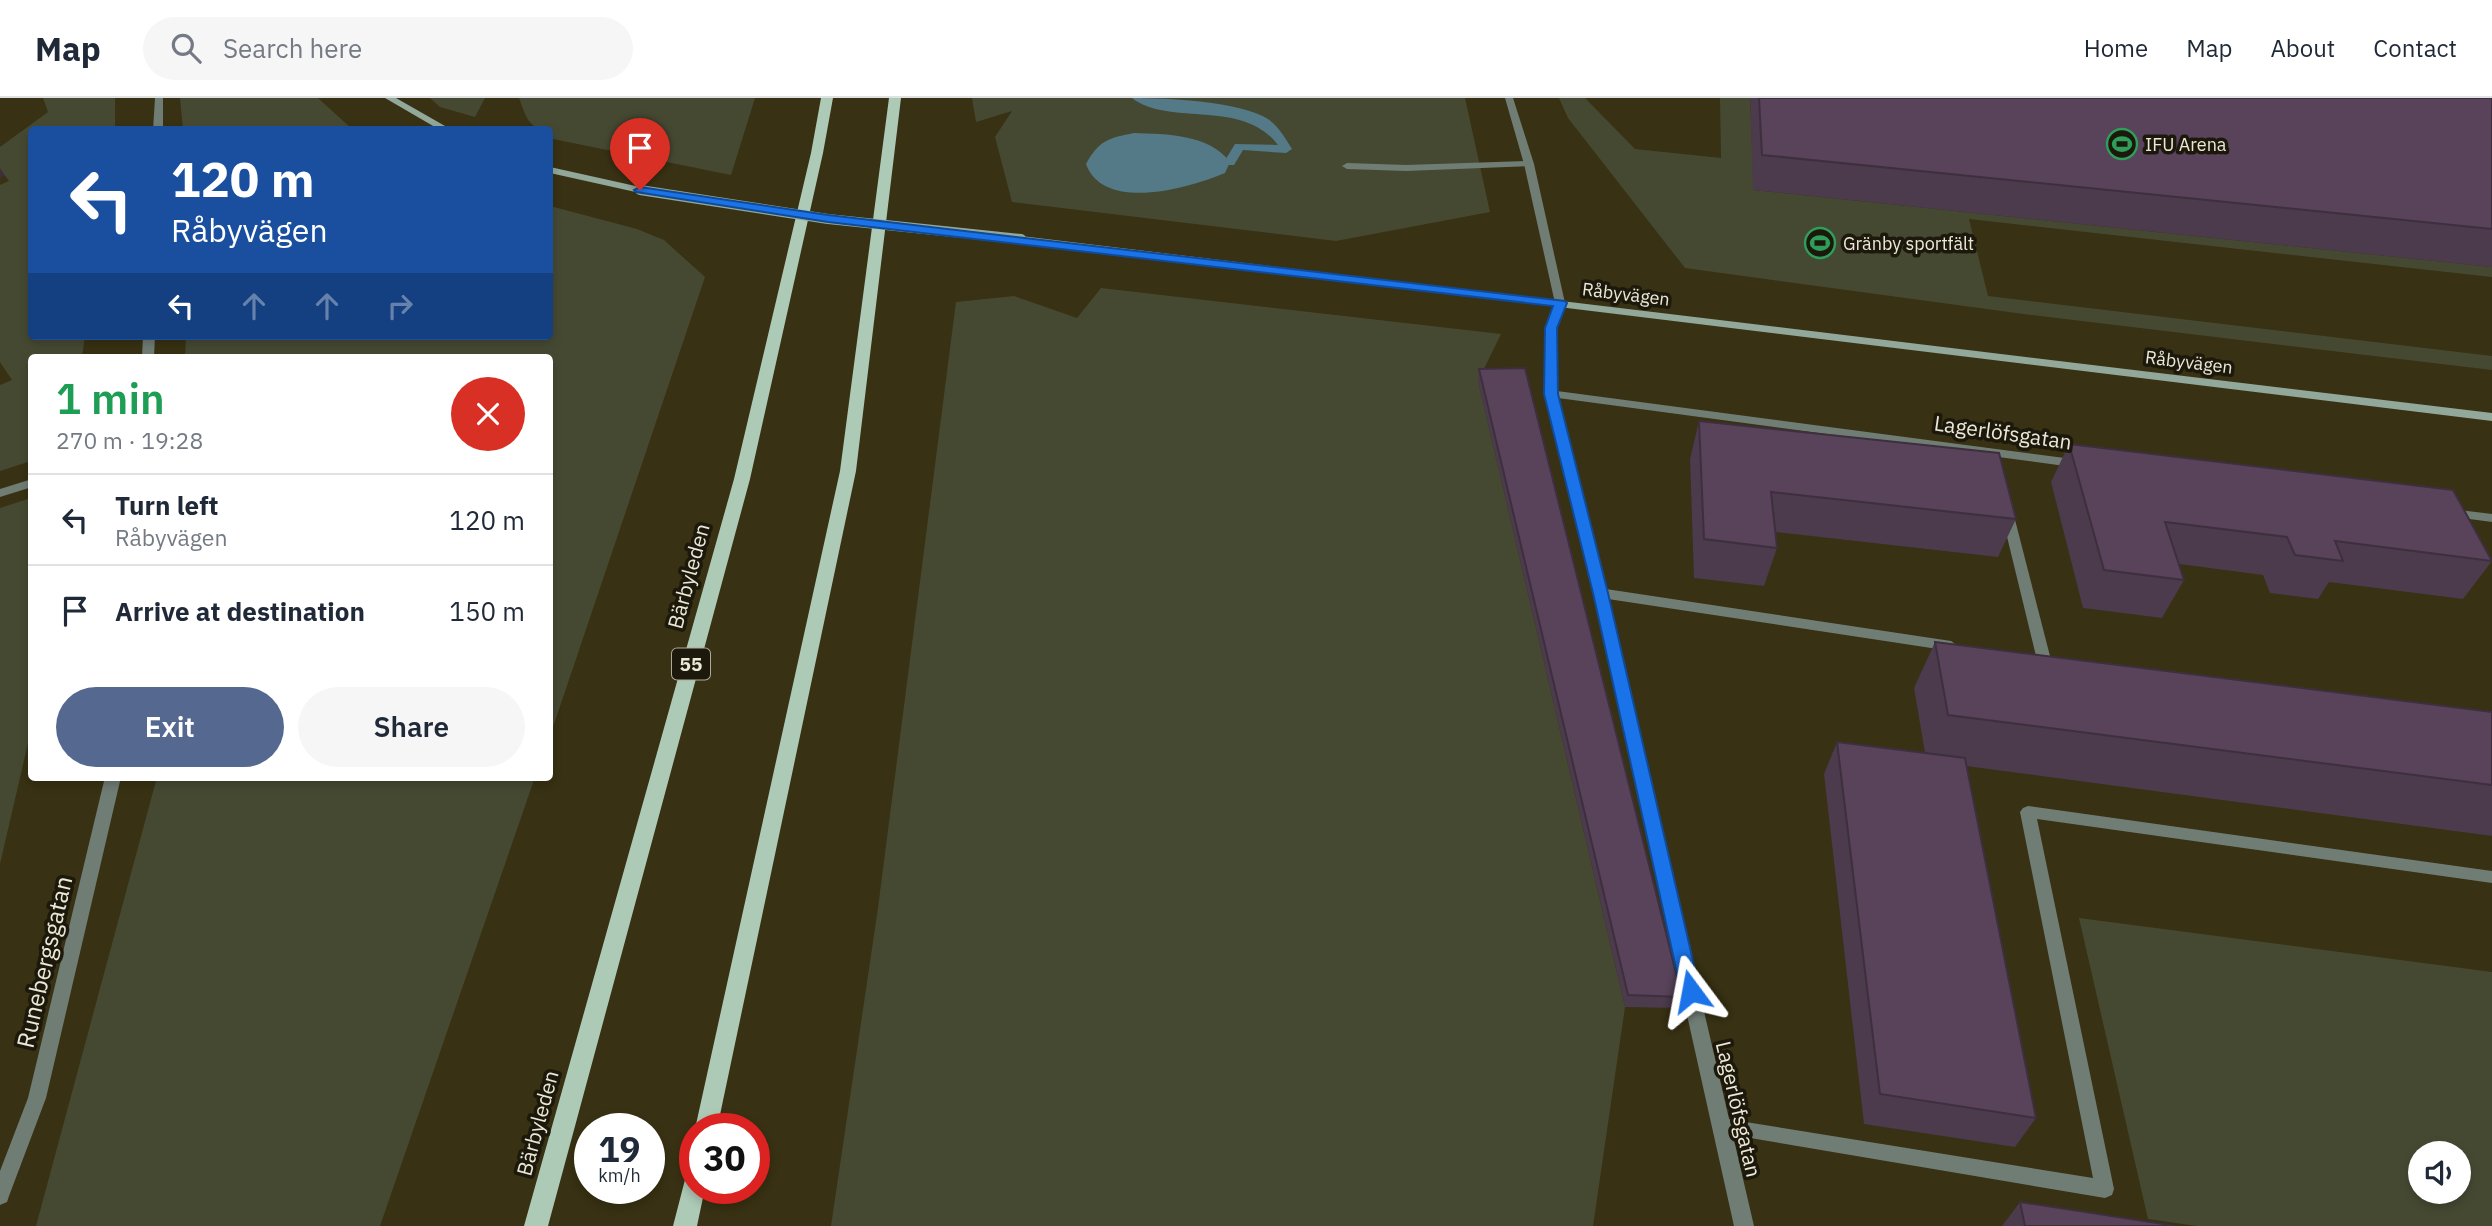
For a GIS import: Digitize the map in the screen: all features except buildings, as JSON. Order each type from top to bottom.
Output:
[{"type":"main road","points":[[389,98],[440,126]]},
{"type":"main road","name":"Bärbyleden","points":[[536,1226],[742,479],[817,153],[827,98]]},
{"type":"main road","points":[[709,1113],[848,471],[891,153],[895,98]]},
{"type":"main road","name":"Råbyvägen","points":[[553,171],[640,190],[828,219],[1021,239],[1560,303],[2492,417]]},
{"type":"main road","points":[[685,1226],[690,1204]]},
{"type":"street","points":[[158,126],[159,98]]},
{"type":"street","points":[[1509,98],[1529,164],[1560,303]]},
{"type":"street","points":[[1347,166],[1406,168],[1529,164]]},
{"type":"street","name":"Lagerlöfsgatan","points":[[1560,303],[1551,328],[1551,394],[1600,593],[1744,1226]]},
{"type":"street","name":"Lagerlöfsgatan","points":[[1551,394],[1993,458],[2099,466]]},
{"type":"street","points":[[0,493],[28,484]]},
{"type":"street","points":[[2002,492],[2044,660]]},
{"type":"street","points":[[2438,511],[2492,518]]},
{"type":"street","points":[[1600,593],[1963,648]]},
{"type":"street","name":"Runebergsgatan","points":[[0,1196],[37,1098],[112,781]]},
{"type":"street","points":[[1721,1126],[2105,1189],[2028,812],[2492,877]]},
{"type":"green space","points":[[43,98],[115,98],[115,126],[29,126],[48,112]]},
{"type":"green space","points":[[180,98],[318,98],[349,126],[183,126]]},
{"type":"green space","points":[[430,98],[485,98],[475,117],[440,107]]},
{"type":"green space","points":[[519,98],[755,98],[731,175],[553,139],[553,126],[534,126]]},
{"type":"green space","points":[[972,98],[1465,98],[1490,212],[1336,241],[1012,202],[995,137],[1012,111],[976,122]]},
{"type":"green space","name":"Gränby sportfält","points":[[1559,98],[1585,98],[1635,149],[1721,158],[1720,98],[1750,98],[1754,190],[2492,267],[2492,277],[1969,219],[1988,296],[2492,356],[2492,370],[2031,315],[1685,268],[1568,118]]},
{"type":"green space","points":[[28,127],[28,340],[84,340],[82,354],[28,354],[28,462],[0,471],[0,385],[12,380],[0,362],[0,185],[9,181],[0,169],[0,147]]},
{"type":"green space","points":[[553,207],[637,229],[664,240],[705,277],[553,727],[553,354],[185,354],[186,340],[553,340]]},
{"type":"green space","points":[[1101,288],[1501,334],[1478,381],[1625,1007],[1593,1226],[831,1226],[878,908],[956,302],[1014,296],[1077,318]]},
{"type":"green space","points":[[28,499],[28,743],[0,864],[0,508]]},
{"type":"green space","points":[[156,781],[534,781],[380,1226],[36,1226]]},
{"type":"green space","points":[[2079,918],[2492,972],[2492,1226],[2197,1226],[2148,1219]]},
{"type":"water","points":[[1134,133],[1186,137],[1211,146],[1230,162],[1225,173],[1170,190],[1128,192],[1110,188],[1096,179],[1086,164],[1095,150],[1106,141]]},
{"type":"waterway","points":[[1138,98],[1152,103],[1228,109],[1247,114],[1263,121],[1276,133],[1286,149],[1239,146],[1230,162]]},
{"type":"place","name":"IFU Arena","points":[[2122,144]]},
{"type":"place","name":"Gränby sportfält","points":[[1820,243]]},
{"type":"route","points":[[640,190],[828,219],[1021,239],[1560,303],[1551,328],[1551,394],[1600,593],[1691,991]]}]
